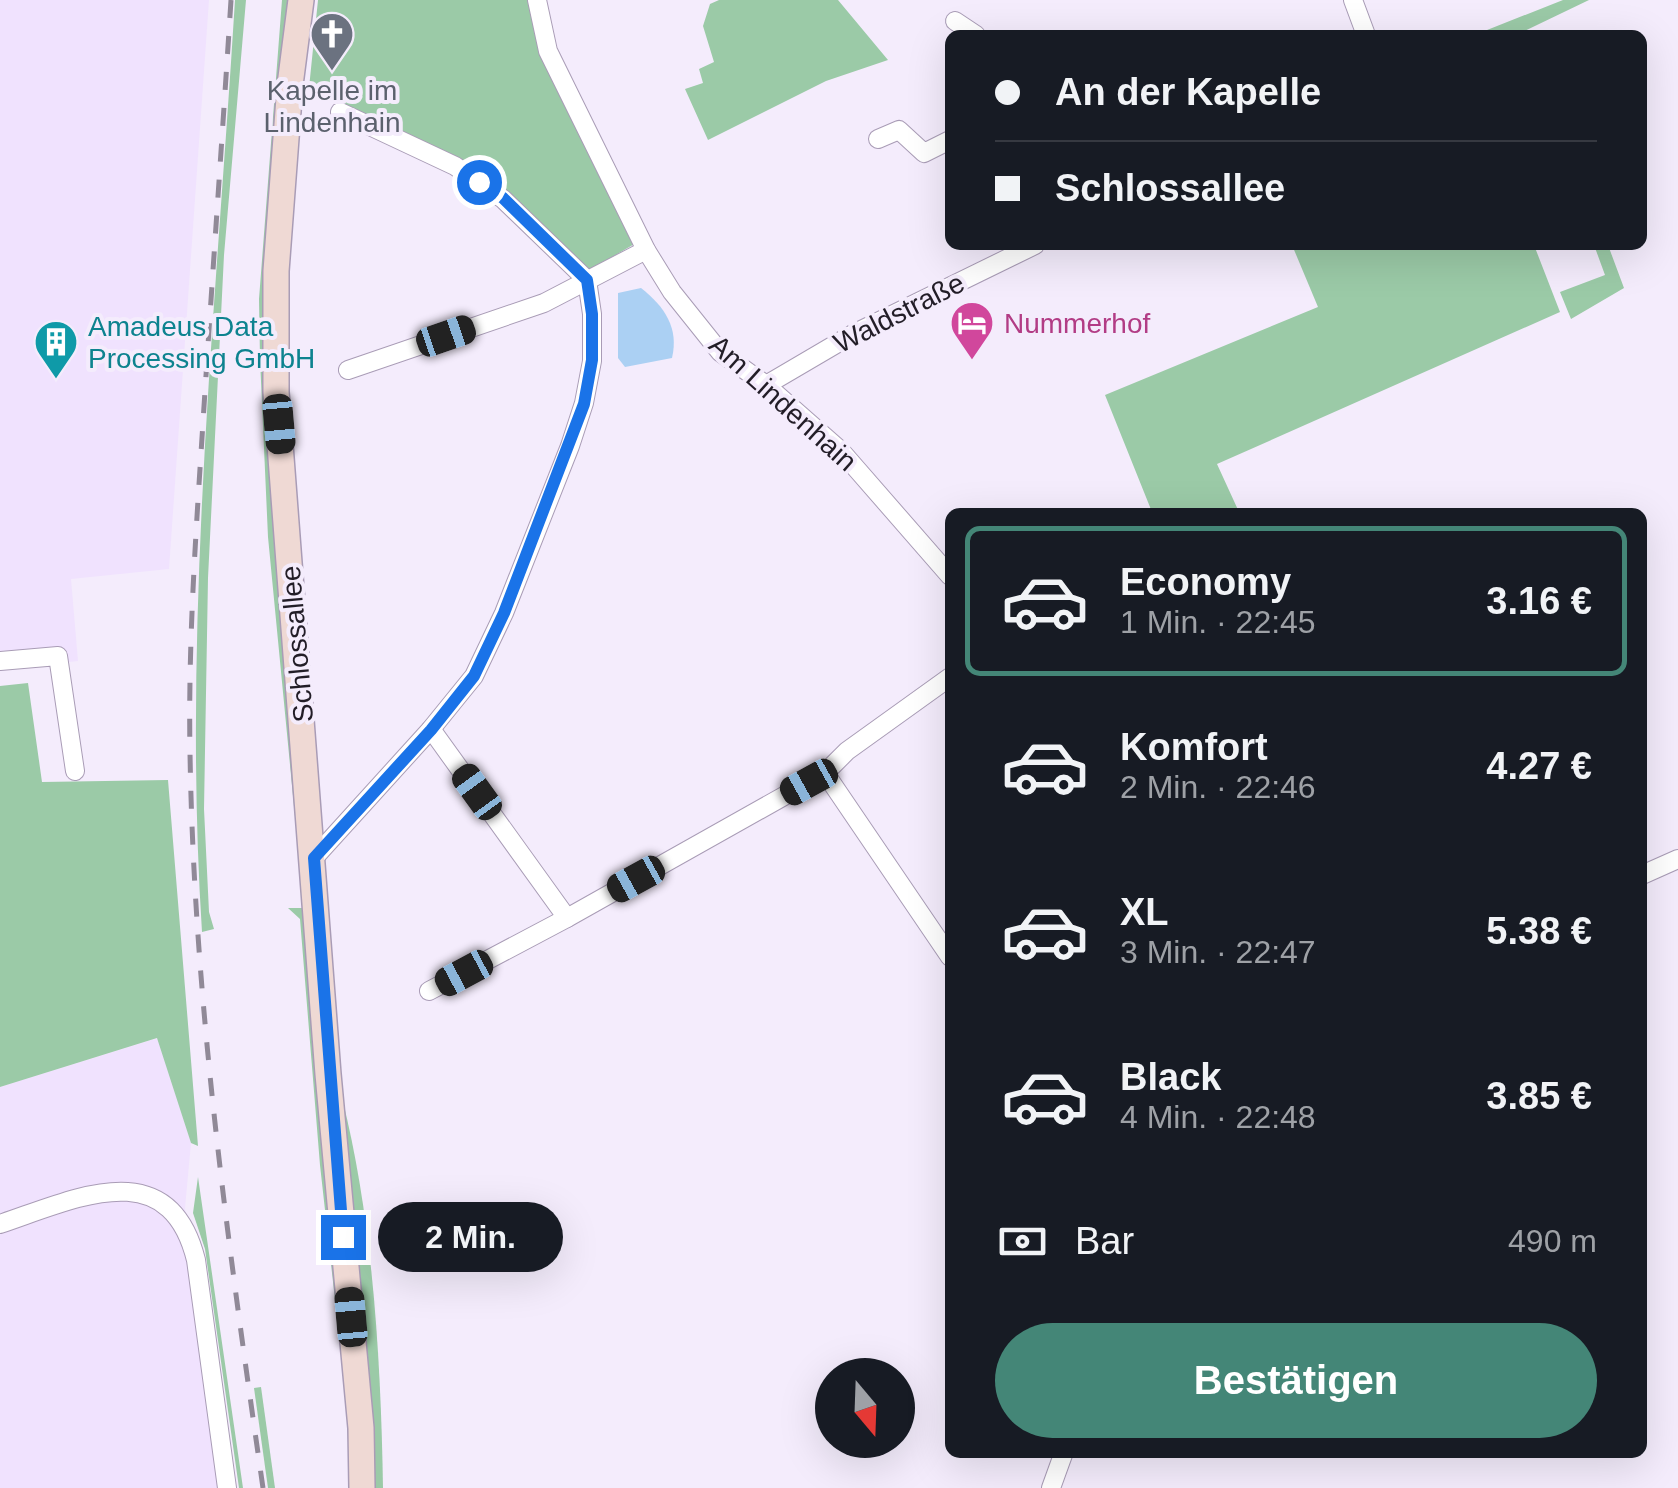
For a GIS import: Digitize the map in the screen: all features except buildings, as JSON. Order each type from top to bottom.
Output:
[{"type":"main road","name":"Schlossallee","points":[[301,0],[290,85],[276,271],[276,392],[331,1105],[361,1428],[362,1488]]},
{"type":"street","name":"Am Lindenhain","points":[[537,0],[548,51],[646,250],[672,292],[720,352],[766,385],[841,451],[945,570]]},
{"type":"street","points":[[1353,0],[1364,30]]},
{"type":"street","points":[[955,22],[968,30]]},
{"type":"street","points":[[314,858],[431,730],[474,676],[504,613],[570,446],[584,404],[592,360],[587,280],[503,198],[455,166],[340,112]]},
{"type":"street","points":[[878,139],[899,130],[924,153],[945,142]]},
{"type":"street","points":[[348,370],[544,303],[646,250]]},
{"type":"street","name":"Waldstraße","points":[[766,385],[853,334],[1025,250]]},
{"type":"street","points":[[0,661],[58,656],[76,771]]},
{"type":"street","points":[[429,991],[568,918],[824,773],[945,681]]},
{"type":"street","points":[[431,730],[568,918]]},
{"type":"street","points":[[824,773],[945,951]]},
{"type":"street","points":[[1647,873],[1678,858]]},
{"type":"street","points":[[0,1224],[114,1190],[144,1193],[180,1219],[190,1235],[196,1260],[227,1488]]},
{"type":"street","points":[[1051,1488],[1062,1458]]},
{"type":"shaded area","points":[[0,0],[209,0],[169,569],[71,579],[78,661],[0,670]]},
{"type":"shaded area","points":[[158,1038],[191,1143],[185,1208],[223,1488],[0,1488],[0,1087]]},
{"type":"green space","points":[[235,0],[246,0],[224,255],[208,578],[204,809],[209,912],[214,929],[202,932],[197,816],[199,583]]},
{"type":"green space","points":[[282,0],[291,0],[281,99],[299,858],[268,537],[260,359],[259,299]]},
{"type":"green space","points":[[318,0],[529,0],[539,53],[636,243],[590,270],[506,192],[309,88]]},
{"type":"green space","points":[[719,0],[838,0],[888,60],[826,81],[708,140],[685,89],[703,83],[699,69],[714,62],[703,26],[710,4]]},
{"type":"green space","points":[[1563,0],[1589,0],[1526,30],[1487,30]]},
{"type":"green space","points":[[1294,250],[1536,250],[1560,312],[1217,464],[1237,508],[1150,508],[1105,395],[1318,307]]},
{"type":"green space","points":[[1596,250],[1610,250],[1624,288],[1571,319],[1560,292],[1605,275]]},
{"type":"green space","points":[[28,683],[42,782],[168,780],[198,1146],[191,1143],[157,1038],[0,1087],[0,686]]},
{"type":"green space","points":[[288,908],[305,908],[350,1380],[344,1381],[320,1165],[300,919]]},
{"type":"green space","points":[[342,1098],[368,1242],[383,1488],[374,1488]]},
{"type":"green space","points":[[198,1177],[243,1488],[239,1488],[205,1249],[193,1213]]},
{"type":"green space","points":[[261,1387],[275,1488],[268,1488],[254,1388]]},
{"type":"water","points":[[641,288],[657,303],[672,328],[672,358],[625,367],[618,358],[618,293]]},
{"type":"railway","points":[[231,0],[195,546],[190,753],[206,1030],[263,1488]]},
{"type":"place","name":"Kapelle im Lindenhain","points":[[332,72]]},
{"type":"place","name":"Nummerhof","points":[[972,361]]},
{"type":"place","name":"Amadeus Data Processing GmbH","points":[[56,380]]},
{"type":"route","points":[[343,1237],[314,858],[431,730],[474,676],[504,613],[570,446],[584,404],[592,360],[587,280],[503,198],[479,182]]}]
